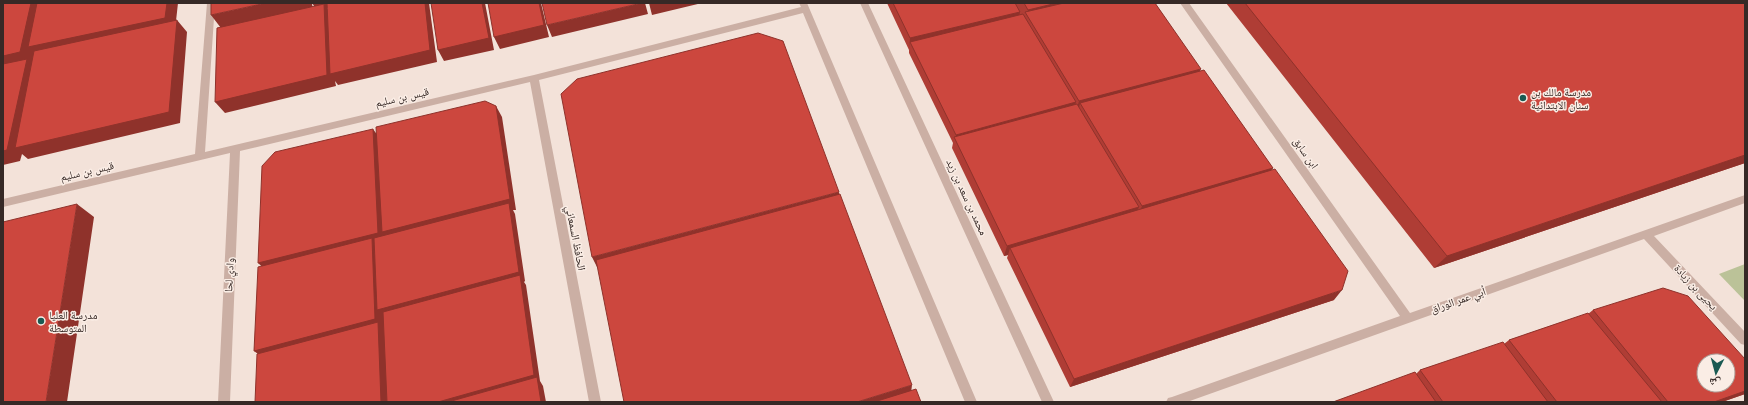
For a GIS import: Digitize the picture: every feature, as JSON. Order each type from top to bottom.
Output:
[{"type":"street","points":[[200,158],[211,3]]},
{"type":"street","name":"محمد بن سعد بن زيد","points":[[864,3],[1048,402]]},
{"type":"street","name":"ابن سابق","points":[[1184,3],[1408,318]]},
{"type":"street","points":[[804,6],[971,402]]},
{"type":"street","name":"قيس بن سليم","points":[[3,203],[200,158],[534,78],[804,6]]},
{"type":"street","name":"الحافظ السمعاني","points":[[534,78],[595,402]]},
{"type":"street","name":"وادي لحا","points":[[224,402],[235,149]]},
{"type":"street","name":"أبي عمر الوراق","points":[[1172,402],[1745,199]]},
{"type":"street","name":"يحيى بن زيادة","points":[[1646,234],[1745,340]]},
{"type":"green space","points":[[1745,264],[1745,301],[1719,274]]},
{"type":"building","points":[[3,3],[31,3],[20,52],[3,56]]},
{"type":"building","points":[[37,3],[167,3],[165,18],[28,47]]},
{"type":"building","points":[[211,3],[266,3],[211,15]]},
{"type":"building","points":[[327,3],[425,3],[430,50],[330,74]]},
{"type":"building","points":[[431,3],[482,3],[489,38],[438,50]]},
{"type":"building","points":[[488,3],[539,3],[544,25],[494,37]]},
{"type":"building","points":[[542,3],[642,3],[547,25]]},
{"type":"building","points":[[893,3],[1015,3],[1020,12],[910,38]]},
{"type":"building","points":[[1024,3],[1057,3],[1028,10]]},
{"type":"building","points":[[1064,3],[1155,3],[1201,69],[1079,101],[1025,12]]},
{"type":"building","name":"مدرسة مالك بن سنان الابتدائية","points":[[1245,3],[1744,3],[1745,155],[1447,256]]},
{"type":"building","points":[[324,4],[327,75],[215,102],[217,28]]},
{"type":"building","points":[[1023,14],[1076,102],[956,135],[910,42]]},
{"type":"building","points":[[177,20],[169,112],[15,148],[34,51]]},
{"type":"building","points":[[758,33],[783,41],[839,192],[592,257],[561,94],[577,79]]},
{"type":"building","points":[[27,59],[7,150],[3,151],[3,64]]},
{"type":"building","points":[[1204,70],[1273,168],[1142,206],[1080,103]]},
{"type":"building","points":[[485,101],[496,106],[510,199],[382,232],[376,127]]},
{"type":"building","points":[[1077,104],[1139,207],[1007,246],[954,137]]},
{"type":"building","points":[[373,129],[378,233],[258,263],[262,166],[275,152]]},
{"type":"building","points":[[1275,169],[1348,271],[1342,290],[1074,379],[1010,248]]},
{"type":"building","points":[[840,194],[912,385],[857,402],[624,402],[596,260]]},
{"type":"building","points":[[509,203],[519,272],[377,310],[374,238]]},
{"type":"building","name":"مدرسة العليا المتوسطة","points":[[77,204],[46,402],[3,402],[3,222]]},
{"type":"building","points":[[372,238],[375,319],[254,351],[258,267]]},
{"type":"building","points":[[520,275],[534,375],[438,402],[387,402],[383,312]]},
{"type":"building","points":[[1663,288],[1688,296],[1745,359],[1745,391],[1714,402],[1668,402],[1593,310]]},
{"type":"building","points":[[1588,313],[1662,402],[1557,402],[1509,340]]},
{"type":"building","points":[[378,322],[381,402],[255,402],[257,354]]},
{"type":"building","points":[[1503,342],[1548,402],[1443,402],[1420,370]]},
{"type":"building","points":[[1415,372],[1436,402],[1333,402]]},
{"type":"building","points":[[537,377],[541,402],[448,402]]},
{"type":"building","points":[[916,389],[921,402],[874,402]]},
{"type":"place","name":"مدرسة مالك بن سنان الابتدائية","points":[[1523,98]]},
{"type":"place","name":"مدرسة العليا المتوسطة","points":[[41,321]]}]
